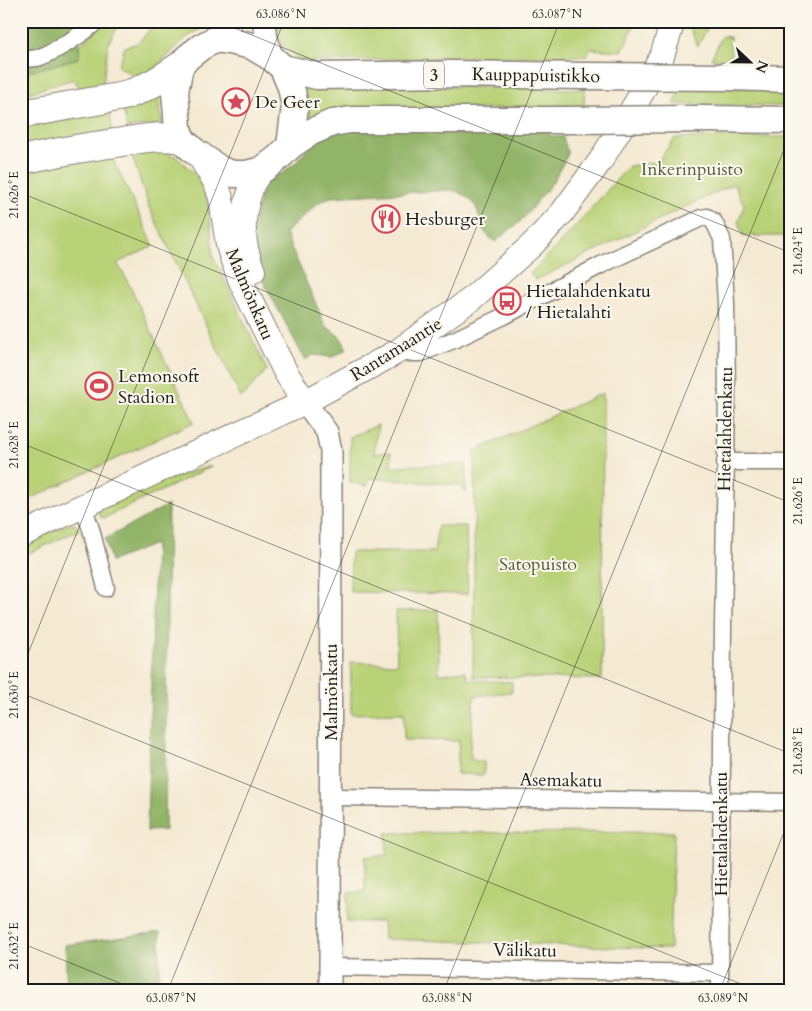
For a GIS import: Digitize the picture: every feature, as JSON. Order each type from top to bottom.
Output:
[{"type":"highway","name":"3","points":[[21,114],[124,96],[156,83],[180,66]]},
{"type":"highway","points":[[21,160],[101,145],[179,143]]},
{"type":"main road","name":"3","points":[[180,66],[188,57],[224,30],[234,42],[252,46],[277,63]]},
{"type":"main road","name":"Rantamaantie","points":[[21,535],[305,402],[395,353],[470,300],[532,245],[562,213],[601,160],[636,103],[662,56],[670,31]]},
{"type":"main road","name":"Kauppapuistikko","points":[[277,63],[317,76],[452,74],[791,78]]},
{"type":"main road","points":[[277,63],[291,87],[295,106],[290,146]]},
{"type":"main road","points":[[180,66],[175,92],[179,143],[221,170],[233,174],[246,174],[262,170],[290,146],[312,132],[332,123],[351,120],[791,120]]},
{"type":"main road","name":"Malmönkatu","points":[[179,143],[216,184],[221,198],[228,245],[242,284],[286,373],[305,402]]},
{"type":"main road","name":"Malmönkatu","points":[[262,170],[252,185],[246,207],[243,225],[244,243],[256,278],[298,366],[305,402]]},
{"type":"street","points":[[21,59],[36,58],[60,47],[97,21]]},
{"type":"street","points":[[263,21],[277,63]]},
{"type":"street","name":"Hietalahdenkatu","points":[[395,353],[421,353],[456,339],[601,265],[701,218],[707,217],[714,222],[722,239],[725,284],[727,398],[720,990]]},
{"type":"street","name":"Malmönkatu","points":[[305,402],[327,432],[332,451],[330,990]]},
{"type":"street","points":[[725,462],[791,462]]},
{"type":"street","points":[[83,506],[92,529],[106,588]]},
{"type":"street","name":"Asemakatu","points":[[330,797],[791,802]]},
{"type":"street","name":"Välikatu","points":[[330,967],[720,973]]},
{"type":"green space","points":[[21,21],[81,21],[79,58],[21,74]]},
{"type":"green space","points":[[106,21],[121,21],[108,44],[103,84],[79,88],[74,79],[21,95],[21,74],[78,58],[79,46]]},
{"type":"green space","points":[[157,21],[212,21],[186,38],[151,72],[138,75],[118,66],[125,47],[138,43]]},
{"type":"green space","points":[[272,21],[636,21],[622,51],[590,49],[587,56],[462,57],[302,62],[284,47]]},
{"type":"green space","points":[[690,21],[711,21],[698,46],[689,26]]},
{"type":"green space","points":[[722,36],[730,37],[731,55],[727,59],[711,59]]},
{"type":"green space","points":[[368,86],[585,89],[584,105],[338,114],[302,126],[302,89]]},
{"type":"green space","points":[[681,88],[791,88],[791,106],[674,104]]},
{"type":"green space","points":[[161,92],[159,109],[163,124],[127,128],[123,109]]},
{"type":"green space","points":[[109,110],[113,131],[21,148],[21,128]]},
{"type":"green space","points":[[351,125],[545,126],[551,136],[563,137],[568,154],[552,183],[522,220],[495,242],[484,231],[478,211],[473,203],[466,196],[452,190],[330,197],[318,203],[285,233],[325,325],[341,338],[347,349],[333,357],[313,355],[305,360],[260,275],[250,242],[263,184],[284,172],[322,139]]},
{"type":"green space","name":"Inkerinpuisto","points":[[791,137],[791,236],[743,236],[738,222],[744,205],[734,184],[536,280],[530,274],[629,166],[657,162],[675,138]]},
{"type":"green space","points":[[149,150],[163,151],[175,156],[196,175],[205,192],[210,215],[213,256],[267,370],[241,398],[149,207],[132,156]]},
{"type":"green space","name":"Lemonsoft Stadion","points":[[111,155],[154,246],[117,263],[126,278],[194,422],[21,503],[21,171]]},
{"type":"green space","name":"Satopuisto","points":[[603,393],[602,679],[473,677],[475,451]]},
{"type":"green space","points":[[378,425],[374,454],[391,452],[391,466],[466,464],[466,492],[459,485],[369,478],[367,486],[350,482],[350,437]]},
{"type":"green space","points":[[211,466],[104,518],[100,516],[98,511],[153,483]]},
{"type":"green space","points":[[168,505],[165,830],[147,831],[155,544],[111,561],[105,539]]},
{"type":"green space","points":[[72,523],[79,530],[21,557],[21,543]]},
{"type":"green space","points":[[438,526],[466,526],[468,594],[350,592],[351,552],[434,552]]},
{"type":"green space","points":[[438,610],[439,674],[465,671],[469,680],[512,682],[512,692],[474,696],[470,751],[472,760],[484,762],[484,775],[457,774],[459,741],[404,740],[404,713],[351,714],[351,662],[397,664],[396,611]]},
{"type":"green space","points":[[674,832],[670,949],[384,939],[383,922],[347,922],[348,893],[365,891],[365,857],[387,855],[386,833]]},
{"type":"green space","points":[[160,932],[159,990],[67,990],[65,945]]},
{"type":"place","name":"De Geer","points":[[236,102]]},
{"type":"place","name":"Hesburger","points":[[386,219]]},
{"type":"place","name":"Hietalahdenkatu / Hietalahti","points":[[507,301]]},
{"type":"place","name":"Lemonsoft Stadion","points":[[99,386]]}]
